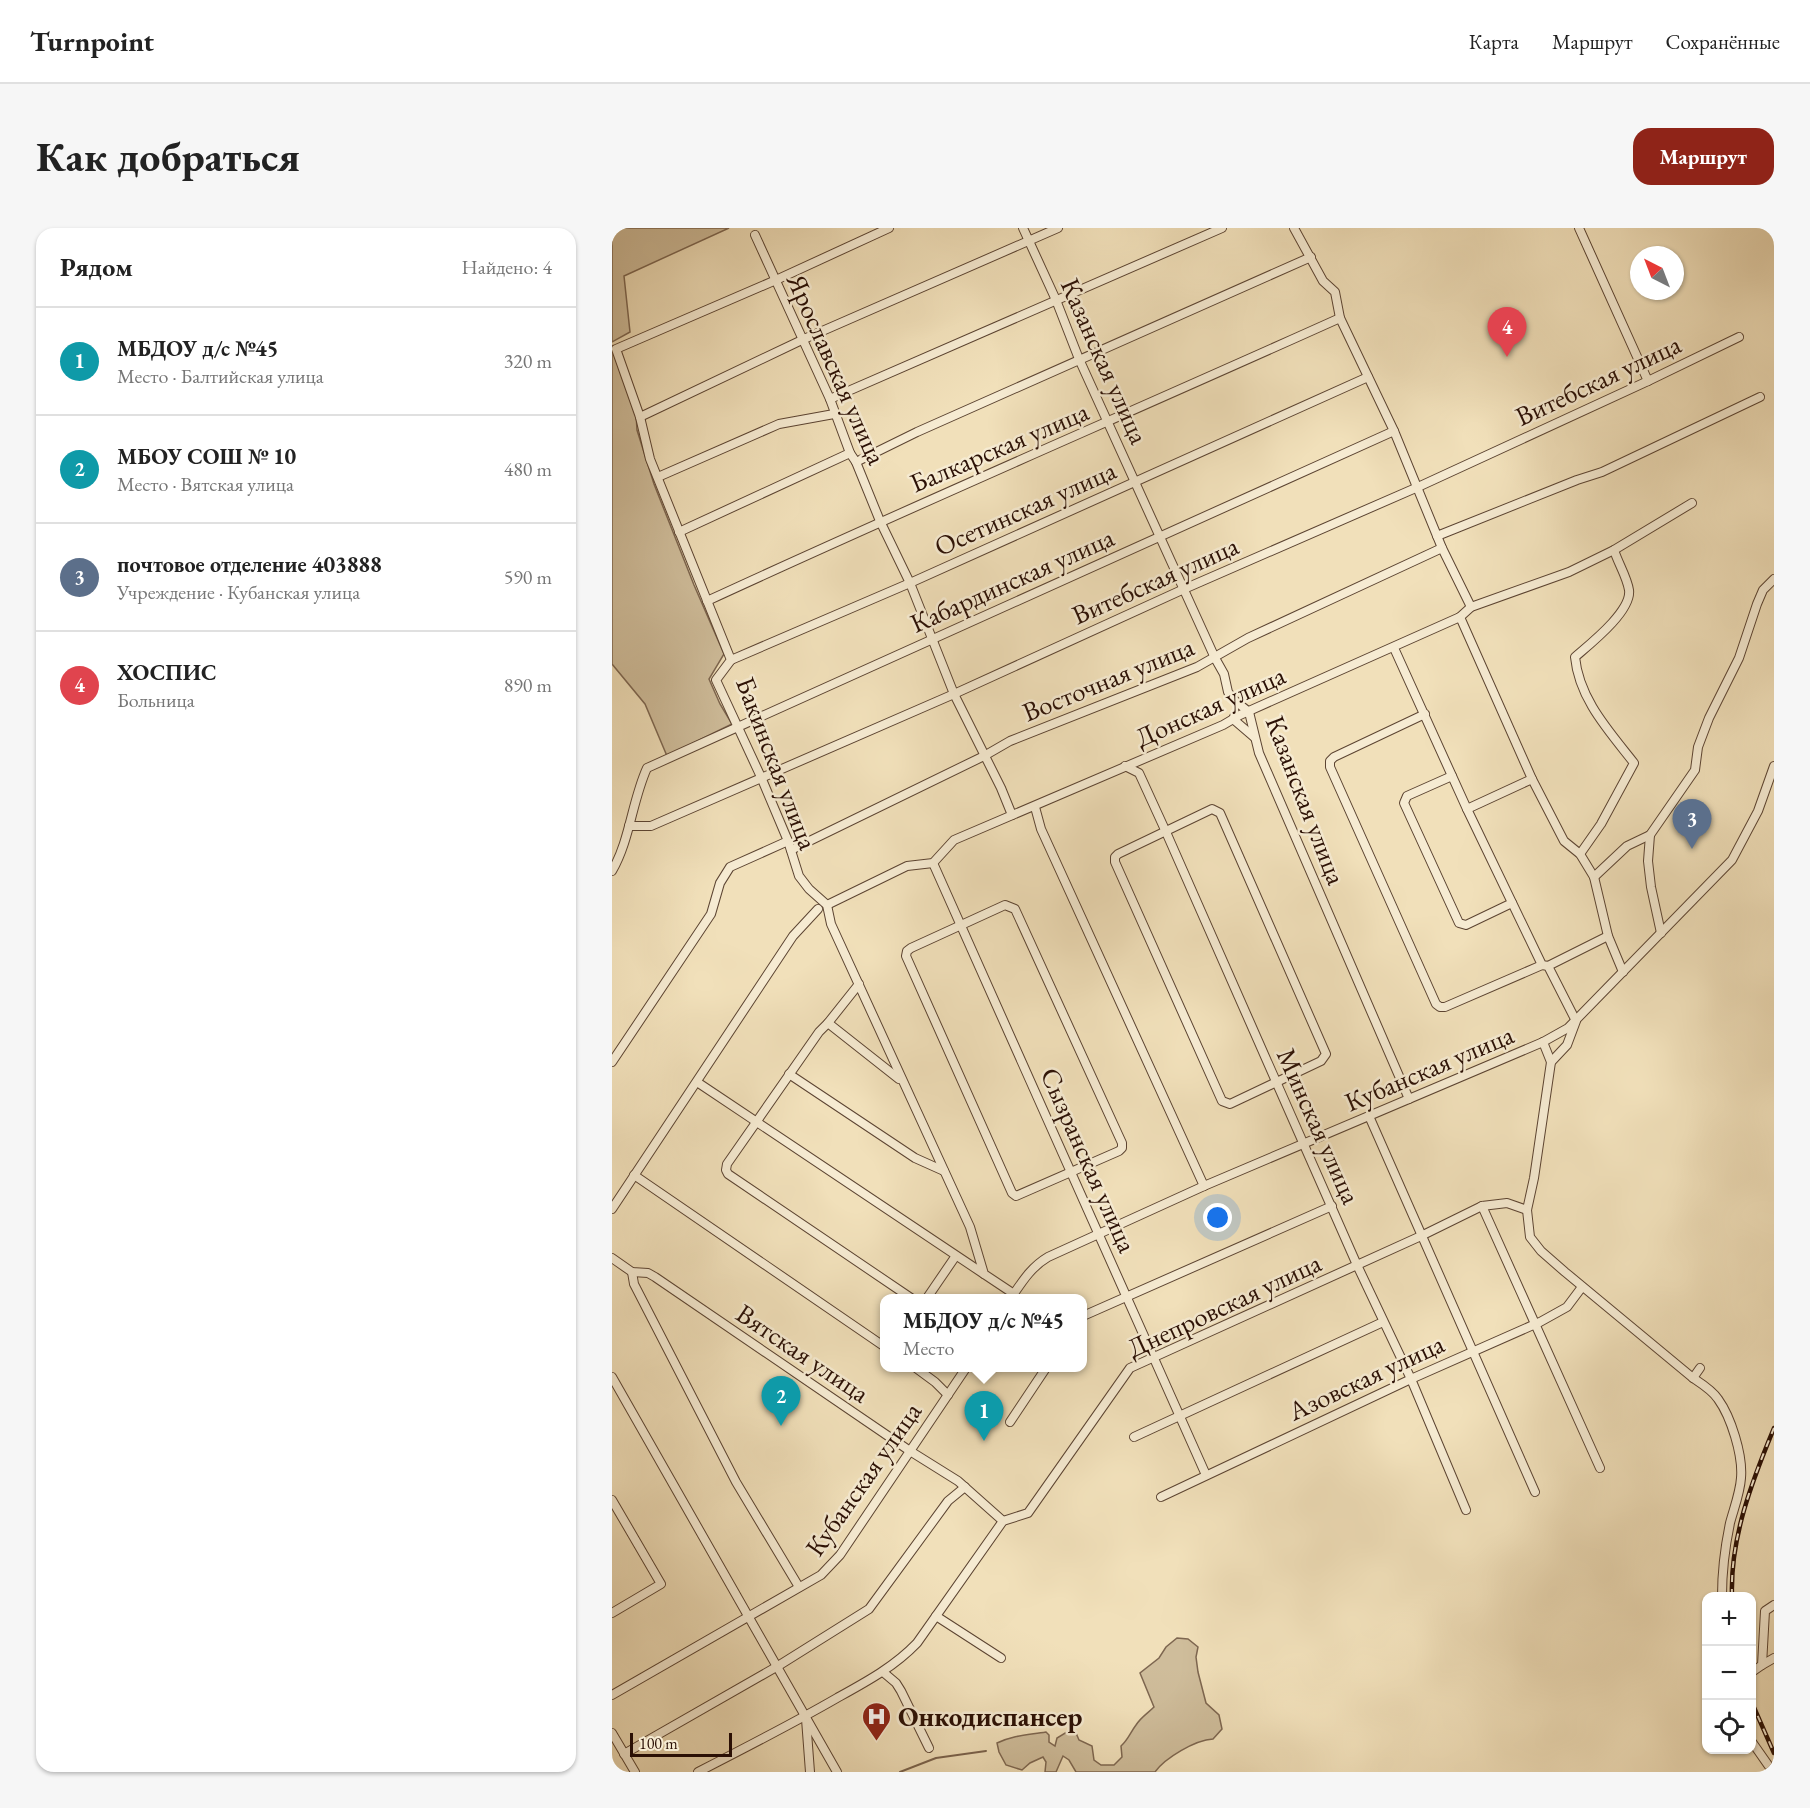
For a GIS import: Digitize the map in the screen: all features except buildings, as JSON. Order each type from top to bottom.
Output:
[{"type":"street","points":[[776,280],[889,228]]},
{"type":"street","name":"Казанская улица","points":[[1023,228],[1056,300],[1079,360],[1224,674],[1228,692],[1249,712],[1259,753],[1409,1099]]},
{"type":"street","points":[[640,417],[804,339],[1058,228]]},
{"type":"street","points":[[830,399],[1222,228]]},
{"type":"street","points":[[1294,228],[1323,281],[1335,292],[1340,318],[1394,431],[1442,548],[1471,607]]},
{"type":"street","points":[[1579,228],[1648,381]]},
{"type":"street","name":"Ярославская улица","points":[[755,235],[804,339],[850,453],[910,583],[954,694],[1012,815]]},
{"type":"street","points":[[856,462],[917,432],[1311,257]]},
{"type":"street","name":"Бакинская улица","points":[[776,280],[616,349],[640,417],[650,459],[731,660],[716,680],[761,777],[788,841],[799,876],[809,889],[824,902]]},
{"type":"street","name":"Балкарская улица","points":[[707,602],[880,521],[1109,422],[1340,318]]},
{"type":"street","name":"Витебская улица","points":[[629,826],[651,826],[954,694],[1184,589],[1418,487],[1739,338]]},
{"type":"street","name":"Осетинская улица","points":[[731,660],[910,583],[1368,377]]},
{"type":"street","points":[[1437,536],[1602,472],[1760,397]]},
{"type":"street","points":[[658,477],[779,424],[834,414]]},
{"type":"street","name":"Кабардинская улица","points":[[629,826],[639,786],[647,768],[1394,431]]},
{"type":"street","points":[[680,532],[850,453]]},
{"type":"street","name":"Донская улица","points":[[933,863],[954,840],[1035,807],[1394,648],[1460,617],[1471,607],[1569,572],[1614,550],[1692,503]]},
{"type":"street","name":"Восточная улица","points":[[791,850],[984,756],[1010,741],[1215,658],[1248,638],[1442,548]]},
{"type":"street","points":[[1580,854],[1601,824],[1635,763],[1587,700],[1575,657],[1604,631],[1626,604],[1629,591],[1614,550]]},
{"type":"street","points":[[1593,877],[1627,846],[1650,835],[1695,770],[1698,747],[1709,718],[1739,658],[1763,590],[1774,579]]},
{"type":"street","points":[[1460,617],[1532,779],[1564,841],[1580,854],[1593,877],[1608,936],[1623,972]]},
{"type":"street","points":[[1394,648],[1512,903],[1576,1020],[1567,1045],[1551,1062]]},
{"type":"street","points":[[1234,700],[1236,712],[1233,719],[1254,737]]},
{"type":"street","points":[[1425,714],[1334,757],[1330,761],[1330,767],[1436,1004],[1445,1007],[1608,936]]},
{"type":"street","name":"Минская улица","points":[[1125,766],[1138,773],[1166,832],[1357,1265],[1411,1379],[1466,1510]]},
{"type":"street","name":"Кубанская улица","points":[[1015,1294],[1037,1263],[1204,1186],[1558,1035],[1576,1020],[1732,860],[1758,811],[1774,766]]},
{"type":"street","points":[[1452,776],[1407,796],[1404,803],[1459,923],[1466,925],[1512,903]]},
{"type":"street","points":[[1467,809],[1532,779]]},
{"type":"street","points":[[1035,807],[1041,829],[1204,1186]]},
{"type":"street","points":[[1212,809],[1217,809],[1220,813],[1326,1054],[1321,1061],[1230,1104],[1222,1101],[1115,862],[1118,854],[1166,832],[1212,809]]},
{"type":"street","points":[[612,871],[629,826]]},
{"type":"street","points":[[1650,835],[1648,861],[1661,933]]},
{"type":"street","points":[[612,1062],[711,914],[720,883],[730,867],[788,841]]},
{"type":"street","points":[[612,848],[618,860]]},
{"type":"street","points":[[612,1209],[793,936],[824,902],[907,866],[933,863]]},
{"type":"street","name":"Сызранская улица","points":[[933,863],[1206,1475]]},
{"type":"street","points":[[824,902],[831,924],[969,1227],[984,1274]]},
{"type":"street","points":[[1005,905],[1015,909],[1122,1143],[1119,1151],[1022,1196],[1012,1193],[906,956],[907,951],[911,948],[960,925],[1005,905]]},
{"type":"street","points":[[818,909],[831,924]]},
{"type":"street","points":[[859,984],[819,1032],[727,1164],[726,1170],[728,1174],[904,1294]]},
{"type":"street","points":[[828,1023],[902,1081]]},
{"type":"street","points":[[1543,1042],[1551,1062],[1527,1210],[1530,1237],[1541,1251],[1582,1287],[1718,1399],[1731,1426],[1741,1457],[1741,1479],[1722,1570],[1722,1592]]},
{"type":"street","points":[[789,1074],[915,1158],[944,1171]]},
{"type":"street","points":[[697,1082],[955,1257],[984,1274],[1009,1294]]},
{"type":"street","points":[[1369,1116],[1535,1492]]},
{"type":"street","points":[[634,1175],[880,1344]]},
{"type":"street","name":"Днепровская улица","points":[[1003,1521],[1028,1513],[1130,1368],[1482,1206],[1507,1203],[1527,1210]]},
{"type":"street","points":[[1087,1314],[1332,1206]]},
{"type":"street","points":[[1482,1206],[1600,1468]]},
{"type":"street","points":[[930,1294],[955,1257]]},
{"type":"street","name":"Вятская улица","points":[[613,1260],[632,1272],[648,1273],[655,1277],[965,1487],[1003,1521]]},
{"type":"street","points":[[632,1272],[634,1284],[736,1482],[799,1587]]},
{"type":"street","name":"Азовская улица","points":[[1161,1497],[1411,1379],[1536,1323],[1567,1306],[1582,1287]]},
{"type":"street","points":[[1134,1437],[1383,1322]]},
{"type":"street","points":[[1693,1378],[1700,1368]]},
{"type":"street","points":[[921,1372],[948,1395]]},
{"type":"street","name":"Кубанская улица","points":[[612,1695],[821,1575],[840,1555],[963,1372]]},
{"type":"street","points":[[1010,1422],[1043,1372]]},
{"type":"street","points":[[612,1377],[837,1772]]},
{"type":"street","points":[[624,1754],[778,1666],[869,1609],[948,1501],[965,1487]]},
{"type":"street","points":[[612,1500],[661,1584],[612,1613]]},
{"type":"street","points":[[698,1772],[883,1672],[917,1643],[1003,1521]]},
{"type":"street","points":[[1762,1665],[1765,1611],[1774,1605]]},
{"type":"street","points":[[936,1616],[1001,1658]]},
{"type":"street","points":[[1756,1669],[1774,1658]]},
{"type":"street","points":[[883,1672],[901,1690],[929,1748]]},
{"type":"street","points":[[805,1716],[810,1772]]},
{"type":"street","points":[[612,1733],[635,1772]]},
{"type":"street","points":[[1756,1748],[1773,1772]]},
{"type":"shaded area","points":[[612,228],[729,228],[624,276],[630,332],[612,342]]},
{"type":"shaded area","points":[[612,345],[636,413],[637,430],[654,484],[724,654],[709,679],[732,724],[667,756],[645,704],[612,664]]},
{"type":"shaded area","points":[[1177,1638],[1188,1639],[1198,1647],[1196,1657],[1198,1672],[1206,1703],[1219,1715],[1222,1729],[1213,1739],[1181,1751],[1155,1772],[1076,1772],[1069,1760],[1063,1756],[1056,1772],[1045,1772],[1046,1762],[1043,1757],[1022,1770],[1006,1765],[997,1743],[1015,1737],[1046,1732],[1049,1735],[1049,1742],[1055,1746],[1057,1738],[1070,1730],[1076,1733],[1079,1740],[1092,1746],[1094,1760],[1101,1765],[1114,1765],[1122,1757],[1121,1746],[1140,1720],[1154,1707],[1140,1673],[1159,1658],[1166,1647]]},
{"type":"waterway","points":[[900,1772],[936,1758],[986,1751]]},
{"type":"railway","points":[[1732,1592],[1735,1553],[1744,1510],[1774,1428]]},
{"type":"railway","points":[[1756,1712],[1774,1753]]},
{"type":"place","name":"ХОСПИС","points":[[1507,357]]},
{"type":"place","name":"почтовое отделение 403888","points":[[1692,849]]},
{"type":"place","name":"МБОУ СОШ № 10","points":[[781,1426]]},
{"type":"place","name":"МБДОУ д/с №45","points":[[984,1441]]},
{"type":"place","name":"Онкодиспансер","points":[[877,1742]]}]
